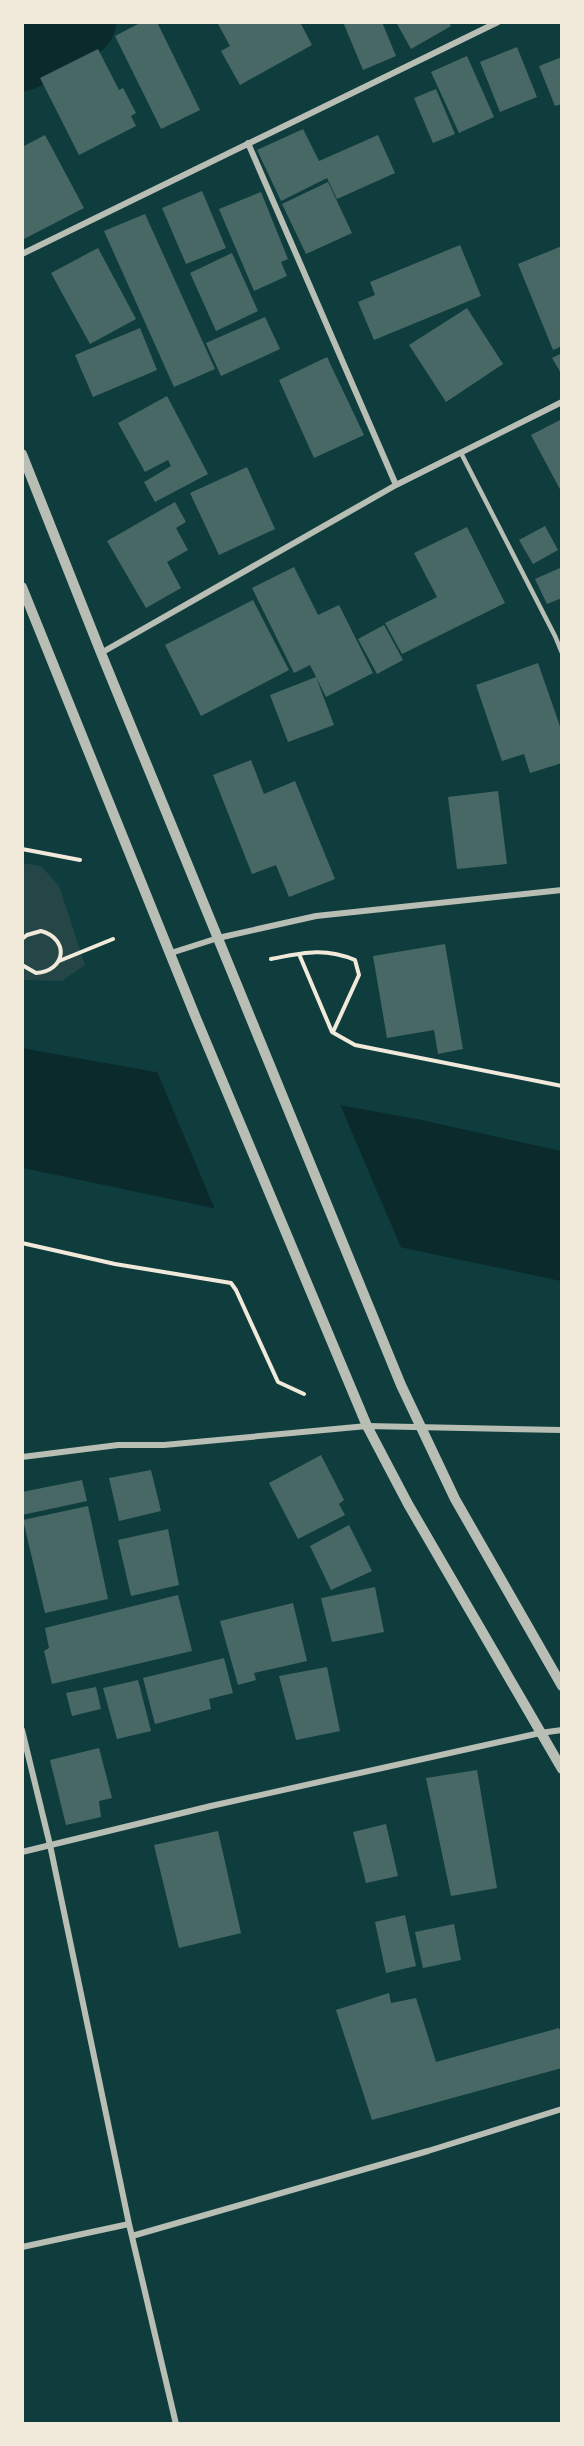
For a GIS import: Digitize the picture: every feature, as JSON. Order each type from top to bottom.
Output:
[{"type":"street","points":[[22,254],[498,22]]},
{"type":"street","points":[[248,143],[396,485]]},
{"type":"street","points":[[101,653],[396,485],[561,402]]},
{"type":"street","points":[[22,454],[101,653],[401,1385],[455,1499],[561,1686]]},
{"type":"street","points":[[22,588],[196,1018],[367,1426],[408,1504],[561,1769]]},
{"type":"street","points":[[171,953],[218,938],[316,915],[561,890]]},
{"type":"street","points":[[22,1457],[118,1445],[187,1443],[367,1426],[561,1430]]},
{"type":"street","points":[[22,1730],[50,1845],[129,2224],[176,2424]]},
{"type":"street","points":[[22,1852],[561,1730]]},
{"type":"street","points":[[132,2236],[429,2151],[561,2109]]},
{"type":"street","points":[[22,2247],[129,2224]]},
{"type":"lane","points":[[461,453],[555,636],[561,653]]},
{"type":"path","points":[[22,849],[80,860]]},
{"type":"path","points":[[22,939],[34,932],[48,933],[61,948],[59,962]]},
{"type":"path","points":[[23,966],[36,974],[43,973],[59,962],[113,939]]},
{"type":"path","points":[[271,959],[312,951],[343,955],[355,960],[359,975],[345,1009],[332,1032]]},
{"type":"path","points":[[299,954],[332,1032],[355,1045],[561,1086]]},
{"type":"path","points":[[22,1243],[115,1263],[231,1283],[278,1382],[304,1394]]},
{"type":"shaded area","points":[[22,863],[41,866],[59,886],[85,965],[62,981],[23,980]]},
{"type":"shaded area","points":[[22,1048],[417,1119],[561,1151],[561,1281],[23,1168]]},
{"type":"pier","points":[[156,1069],[339,1102],[402,1250],[216,1212]]},
{"type":"building","points":[[142,22],[157,22],[200,110],[161,129],[115,36]]},
{"type":"building","points":[[217,22],[300,22],[312,45],[240,85],[221,51],[230,46]]},
{"type":"building","points":[[343,22],[382,22],[396,56],[363,70]]},
{"type":"building","points":[[396,22],[449,22],[451,26],[411,49]]},
{"type":"building","points":[[517,47],[537,97],[500,112],[480,62]]},
{"type":"building","points":[[98,49],[119,90],[123,88],[136,113],[131,116],[136,126],[79,155],[40,78]]},
{"type":"building","points":[[467,56],[494,117],[459,133],[431,72]]},
{"type":"building","points":[[562,57],[562,104],[555,106],[539,66]]},
{"type":"building","points":[[436,89],[455,134],[433,143],[414,98]]},
{"type":"building","points":[[303,129],[319,161],[378,135],[395,173],[337,199],[327,178],[281,201],[257,150]]},
{"type":"building","points":[[45,135],[84,208],[22,240],[22,147]]},
{"type":"building","points":[[328,182],[352,233],[306,254],[282,204]]},
{"type":"building","points":[[202,191],[226,248],[186,264],[162,208]]},
{"type":"building","points":[[261,192],[288,259],[281,262],[287,276],[254,291],[219,209]]},
{"type":"building","points":[[145,214],[215,369],[174,387],[104,231]]},
{"type":"building","points":[[460,245],[481,296],[374,340],[358,302],[375,295],[370,282]]},
{"type":"building","points":[[562,246],[562,346],[553,350],[518,264]]},
{"type":"building","points":[[98,248],[136,319],[90,344],[51,273]]},
{"type":"building","points":[[232,253],[258,311],[216,331],[190,273]]},
{"type":"building","points":[[467,308],[503,364],[446,402],[409,345]]},
{"type":"building","points":[[265,317],[280,349],[221,376],[206,343]]},
{"type":"building","points":[[140,328],[157,370],[93,397],[75,355]]},
{"type":"building","points":[[562,353],[562,375],[552,358]]},
{"type":"building","points":[[327,357],[364,435],[314,458],[279,380]]},
{"type":"building","points":[[167,396],[208,474],[155,502],[144,482],[171,466],[168,460],[145,472],[118,423]]},
{"type":"building","points":[[562,419],[562,493],[531,435]]},
{"type":"building","points":[[247,467],[275,529],[219,555],[190,493]]},
{"type":"building","points":[[175,502],[186,522],[176,528],[188,550],[167,562],[181,588],[146,608],[107,541]]},
{"type":"building","points":[[545,526],[558,550],[533,564],[519,540]]},
{"type":"building","points":[[467,527],[505,603],[402,654],[385,623],[437,597],[414,553]]},
{"type":"building","points":[[294,567],[318,615],[339,605],[373,673],[326,697],[310,665],[294,673],[252,588]]},
{"type":"building","points":[[562,567],[562,598],[547,604],[535,579]]},
{"type":"building","points":[[253,600],[289,670],[201,716],[165,645]]},
{"type":"building","points":[[384,625],[403,660],[377,674],[358,639]]},
{"type":"building","points":[[538,663],[562,732],[562,763],[530,773],[524,754],[502,761],[476,685]]},
{"type":"building","points":[[316,677],[334,725],[288,742],[270,695]]},
{"type":"building","points":[[251,760],[264,794],[295,781],[335,879],[289,897],[276,865],[252,874],[213,775]]},
{"type":"building","points":[[498,791],[507,864],[457,869],[448,797]]},
{"type":"building","points":[[445,944],[463,1049],[438,1054],[434,1030],[387,1038],[373,956]]},
{"type":"building","points":[[321,1455],[344,1500],[339,1504],[345,1515],[298,1539],[269,1483]]},
{"type":"building","points":[[151,1470],[161,1511],[119,1521],[109,1478]]},
{"type":"building","points":[[82,1480],[87,1501],[22,1515],[22,1492]]},
{"type":"building","points":[[88,1506],[108,1599],[45,1613],[23,1520]]},
{"type":"building","points":[[349,1525],[372,1571],[331,1590],[310,1546]]},
{"type":"building","points":[[168,1529],[179,1585],[131,1596],[118,1540]]},
{"type":"building","points":[[375,1587],[384,1632],[332,1642],[321,1598]]},
{"type":"building","points":[[178,1595],[192,1651],[52,1684],[44,1651],[49,1648],[45,1628]]},
{"type":"building","points":[[293,1603],[307,1661],[254,1673],[256,1680],[238,1685],[220,1621]]},
{"type":"building","points":[[224,1658],[233,1693],[209,1699],[211,1709],[155,1724],[143,1678]]},
{"type":"building","points":[[327,1667],[340,1731],[296,1740],[279,1676]]},
{"type":"building","points":[[138,1680],[151,1731],[117,1739],[103,1688]]},
{"type":"building","points":[[96,1687],[101,1709],[72,1716],[66,1693]]},
{"type":"building","points":[[99,1748],[112,1798],[99,1801],[101,1817],[66,1825],[50,1760]]},
{"type":"building","points":[[477,1770],[497,1888],[451,1896],[426,1778]]},
{"type":"building","points":[[386,1824],[398,1876],[366,1883],[353,1832]]},
{"type":"building","points":[[218,1831],[241,1933],[179,1948],[154,1845]]},
{"type":"building","points":[[405,1915],[416,1966],[386,1973],[375,1922]]},
{"type":"building","points":[[454,1924],[461,1960],[423,1968],[415,1932]]},
{"type":"building","points":[[389,1993],[391,2003],[416,1998],[436,2062],[559,2028],[562,2036],[562,2068],[372,2120],[336,2010]]},
{"type":"waterway","points":[[22,55],[80,22]]}]
